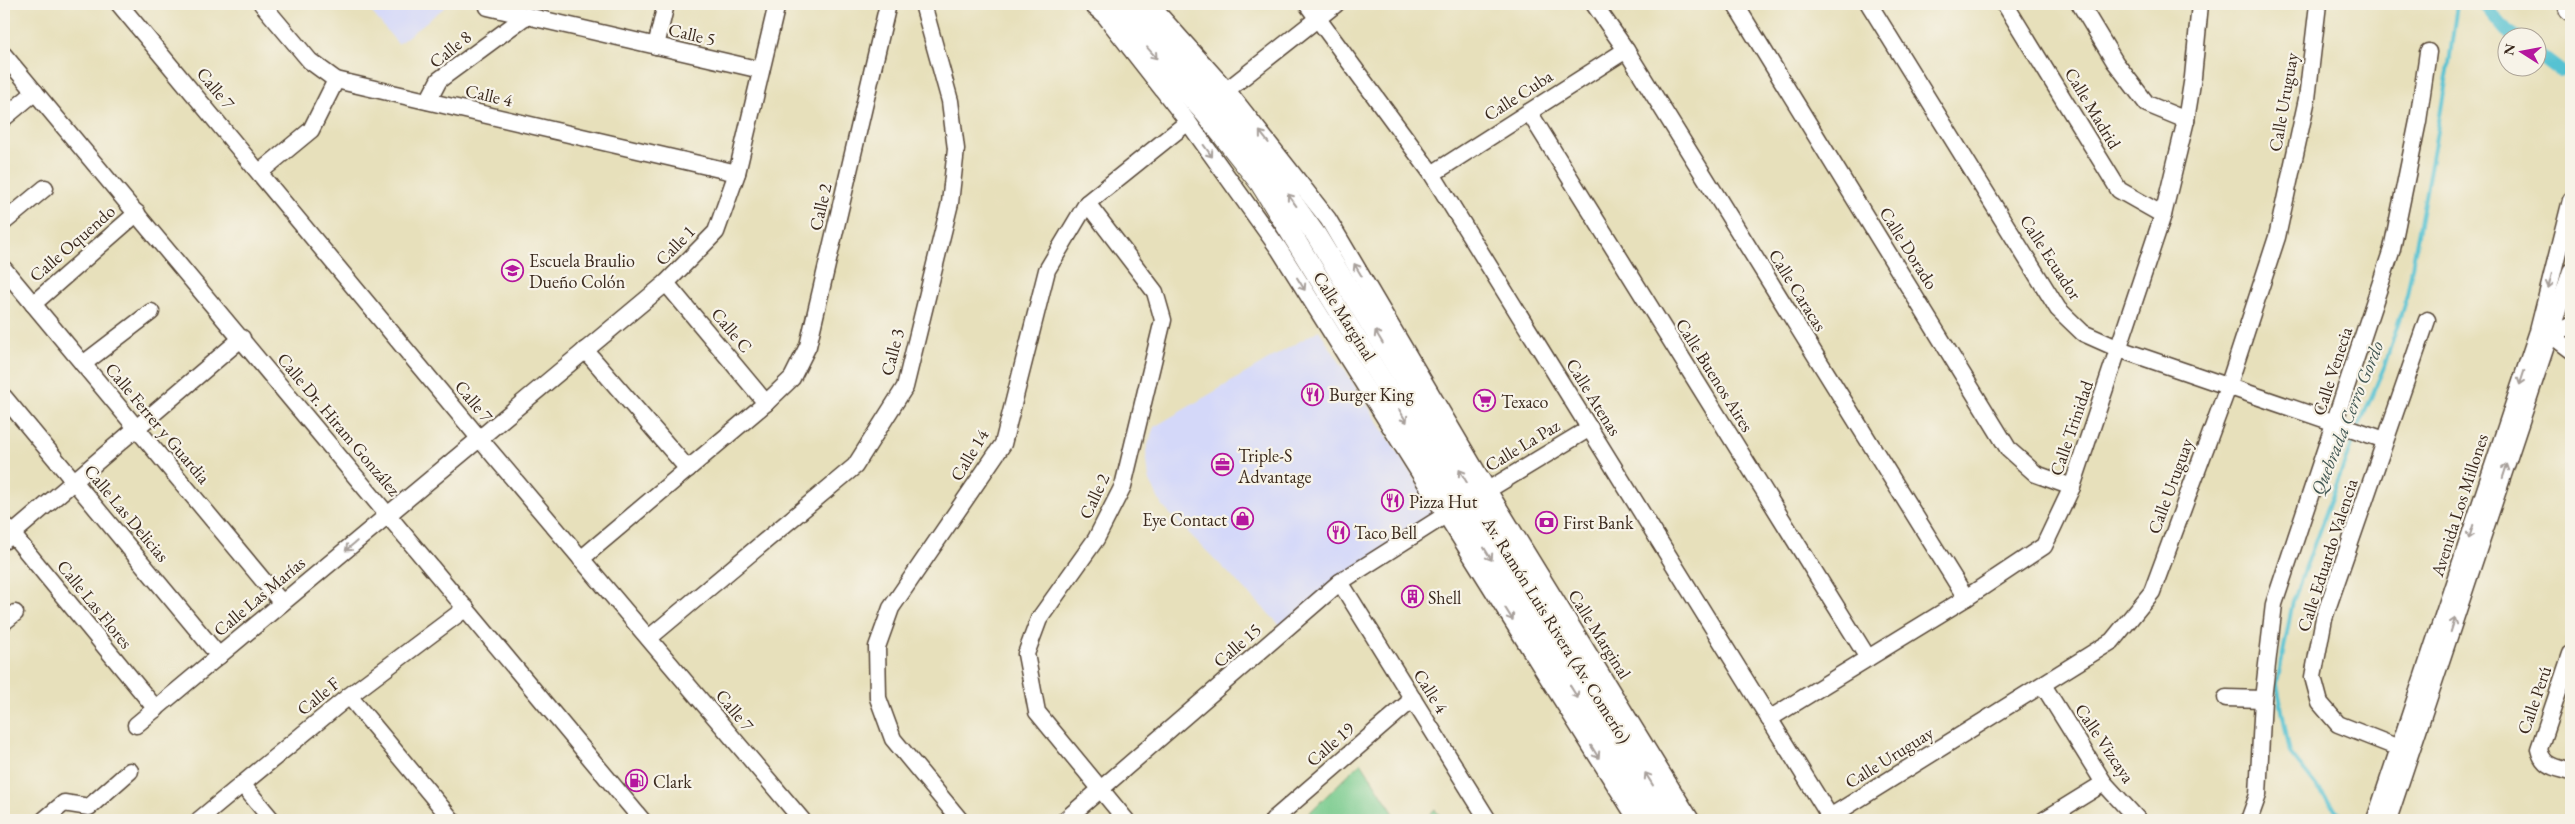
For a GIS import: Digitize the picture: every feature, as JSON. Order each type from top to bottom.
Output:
[{"type":"highway","points":[[2570,4],[2571,9]]},
{"type":"main road","name":"Av. Ramón Luis Rivera (Av. Comerío)","points":[[1108,4],[1205,113],[1260,183],[1674,820]]},
{"type":"main road","name":"Av. Ramón Luis Rivera (Av. Comerío)","points":[[1126,4],[1219,100],[1316,235],[1467,502],[1654,820]]},
{"type":"street","name":"Calle 7","points":[[118,4],[260,172],[479,438],[802,820]]},
{"type":"street","name":"Calle 4","points":[[262,4],[310,61],[336,80],[737,172]]},
{"type":"street","points":[[656,46],[666,4]]},
{"type":"street","name":"Calle 1","points":[[388,514],[666,283],[716,232],[737,172],[777,4]]},
{"type":"street","name":"Calle 2","points":[[581,559],[688,470],[792,378],[808,346],[888,4]]},
{"type":"street","name":"Calle 3","points":[[649,638],[855,466],[905,387],[950,203],[956,149],[950,101],[923,4]]},
{"type":"street","name":"Calle Marginal","points":[[1090,4],[1105,16],[1188,122],[1279,249],[1467,502],[1691,820]]},
{"type":"street","name":"Calle Marginal","points":[[1150,4],[1227,90],[1328,219],[1467,502],[1637,820]]},
{"type":"street","name":"Calle Atenas","points":[[1307,4],[1319,17],[1432,174],[1829,819]]},
{"type":"street","points":[[1227,90],[1336,4]]},
{"type":"street","name":"Calle Caracas","points":[[1594,4],[1626,50],[1966,598]]},
{"type":"street","name":"Calle Dorado","points":[[1735,4],[2010,450],[2036,474],[2072,488]]},
{"type":"street","name":"Calle Ecuador","points":[[1870,4],[2058,309],[2082,333],[2119,349],[2385,440]]},
{"type":"street","name":"Calle Madrid","points":[[2006,4],[2119,190],[2163,215]]},
{"type":"street","points":[[2080,4],[2115,62],[2146,104],[2186,120]]},
{"type":"street","name":"Calle Trinidad","points":[[1769,719],[1966,598],[2044,546],[2072,488],[2163,215],[2186,120],[2193,77],[2200,4]]},
{"type":"street","name":"Calle Uruguay","points":[[1829,819],[2112,641],[2152,592],[2228,387],[2277,237],[2307,99],[2318,4]]},
{"type":"street","name":"Calle 5","points":[[488,7],[761,70]]},
{"type":"street","name":"Calle 8","points":[[428,101],[439,80],[526,16]]},
{"type":"street","name":"Calle Cuba","points":[[1432,174],[1626,50]]},
{"type":"street","name":"Calle Venecia","points":[[2249,820],[2258,794],[2263,699],[2274,604],[2392,249],[2418,121],[2428,52]]},
{"type":"street","name":"Calle Dr. Hiram González","points":[[4,56],[242,338],[642,820]]},
{"type":"street","points":[[260,172],[311,130],[336,80]]},
{"type":"street","points":[[4,118],[35,92]]},
{"type":"street","name":"Calle Buenos Aires","points":[[1529,112],[1868,658]]},
{"type":"street","name":"Calle 14","points":[[960,820],[893,740],[878,698],[877,647],[891,608],[1003,444],[1047,270],[1087,203],[1188,122]]},
{"type":"street","points":[[4,222],[45,188]]},
{"type":"street","name":"Avenida Los Millones","points":[[2544,333],[2571,200]]},
{"type":"street","name":"Calle 2","points":[[1087,203],[1155,292],[1163,320],[1123,486],[1096,538],[1039,619],[1026,654],[1037,712],[1100,790]]},
{"type":"street","name":"Calle Oquendo","points":[[33,304],[137,213]]},
{"type":"street","name":"Calle Ferrer y Guardia","points":[[4,269],[282,603]]},
{"type":"street","name":"Avenida Los Millones","points":[[2388,820],[2405,751],[2544,333],[2571,271]]},
{"type":"street","name":"Calle C","points":[[666,283],[766,403]]},
{"type":"street","points":[[83,364],[151,312]]},
{"type":"street","name":"Calle Eduardo Valencia","points":[[2405,751],[2338,724],[2320,702],[2313,677],[2324,618],[2427,320]]},
{"type":"street","points":[[2544,333],[2571,326]]},
{"type":"street","points":[[2544,333],[2571,350]]},
{"type":"street","points":[[6,533],[74,481],[242,338]]},
{"type":"street","points":[[586,350],[688,470]]},
{"type":"street","name":"Calle Las Delicias","points":[[4,397],[219,656]]},
{"type":"street","name":"Calle La Paz","points":[[1467,502],[1590,428]]},
{"type":"street","name":"Calle 15","points":[[1065,820],[1340,582],[1467,502]]},
{"type":"street","name":"Calle Las Marías","points":[[136,725],[388,514]]},
{"type":"street","name":"Calle Las Flores","points":[[6,533],[156,709]]},
{"type":"street","name":"Calle 4","points":[[1340,582],[1488,820]]},
{"type":"street","name":"Calle F","points":[[199,820],[349,696],[466,608]]},
{"type":"street","name":"Calle Perú","points":[[2571,654],[2539,748],[2541,760],[2548,766],[2571,772]]},
{"type":"street","name":"Calle Vizcaya","points":[[2043,686],[2104,783],[2138,820]]},
{"type":"street","points":[[349,696],[452,820]]},
{"type":"street","points":[[2226,698],[2263,699]]},
{"type":"street","name":"Calle 19","points":[[1273,820],[1413,699]]},
{"type":"street","name":"Avenida Los Millones","points":[[2375,820],[2405,751]]},
{"type":"street","points":[[44,820],[64,803],[88,807],[130,771]]},
{"type":"street","points":[[2044,820],[2104,783]]},
{"type":"street","points":[[242,784],[272,820]]},
{"type":"street","points":[[1100,790],[1126,820]]},
{"type":"shaded area","points":[[365,4],[449,4],[398,44]]},
{"type":"shaded area","points":[[1319,330],[1436,512],[1280,625],[1162,506],[1149,479],[1146,451],[1154,427]]},
{"type":"green space","points":[[1361,762],[1398,820],[1302,820]]},
{"type":"green space","points":[[1435,810],[1444,820],[1424,820]]},
{"type":"waterway","name":"Quebrada Cerro Gordo","points":[[2359,426],[2384,367],[2407,295],[2448,71],[2457,4]]},
{"type":"waterway","points":[[2484,4],[2504,28]]},
{"type":"waterway","points":[[2548,62],[2560,71]]},
{"type":"waterway","name":"Quebrada Cerro Gordo","points":[[2347,820],[2329,802],[2290,753],[2277,684],[2293,601],[2355,435]]},
{"type":"place","name":"Escuela Braulio Dueño Colón","points":[[513,270]]},
{"type":"place","name":"Burger King","points":[[1313,394]]},
{"type":"place","name":"Texaco","points":[[1485,401]]},
{"type":"place","name":"Triple-S Advantage","points":[[1222,465]]},
{"type":"place","name":"Pizza Hut","points":[[1393,501]]},
{"type":"place","name":"Eye Contact","points":[[1243,519]]},
{"type":"place","name":"First Bank","points":[[1547,522]]},
{"type":"place","name":"Taco Bell","points":[[1338,532]]},
{"type":"place","name":"Shell","points":[[1412,597]]},
{"type":"place","name":"Clark","points":[[637,781]]}]
